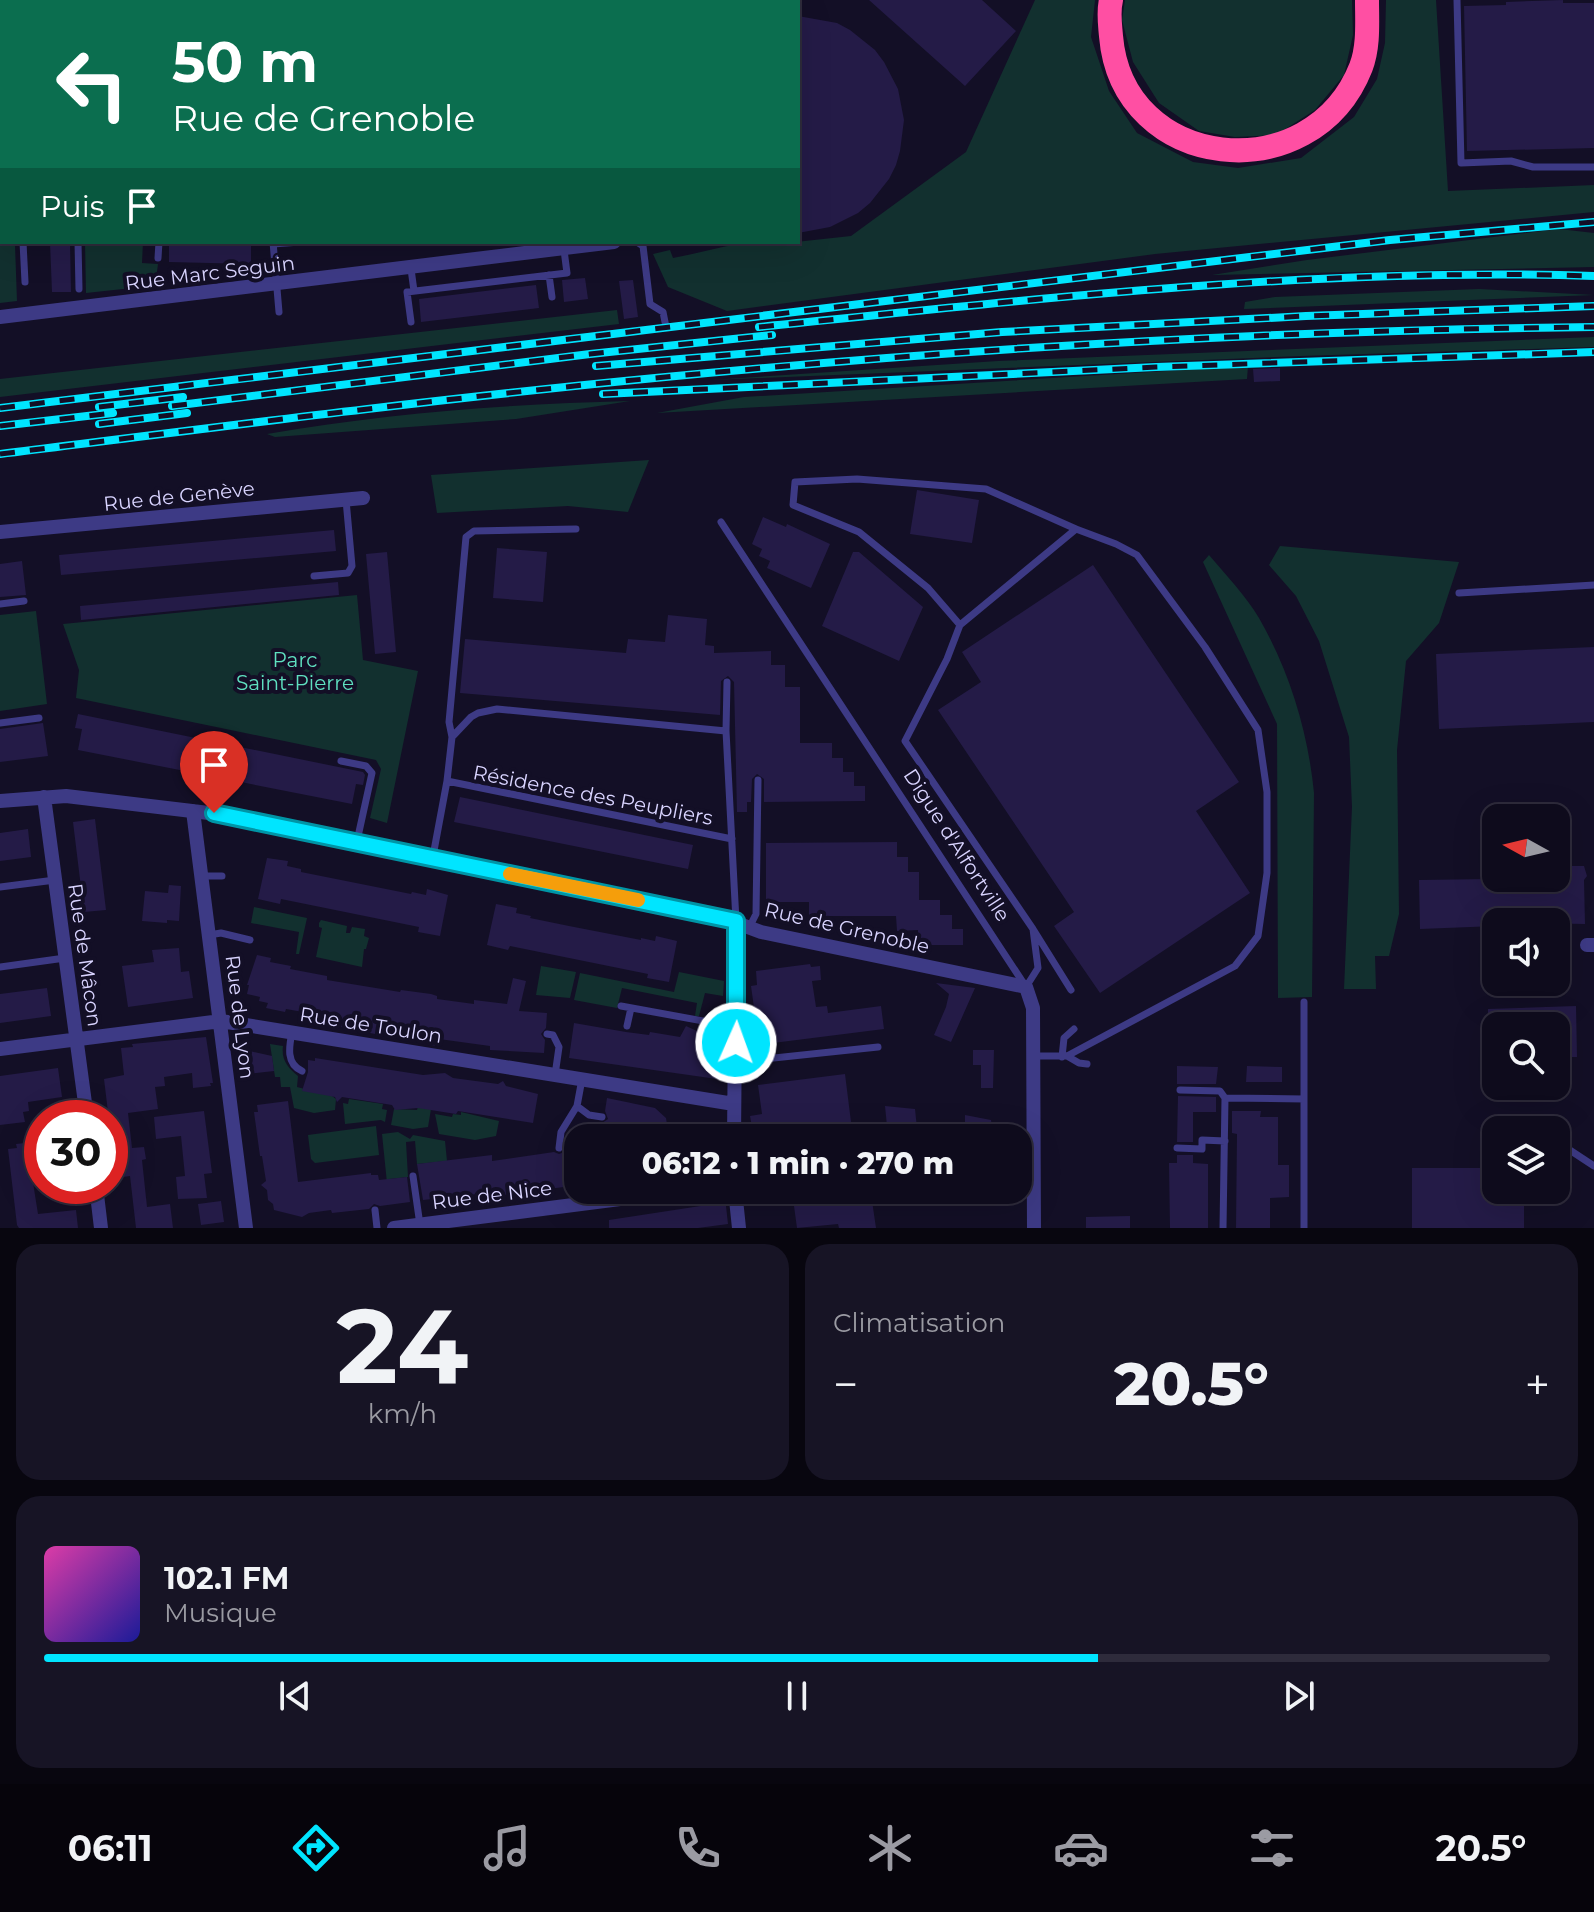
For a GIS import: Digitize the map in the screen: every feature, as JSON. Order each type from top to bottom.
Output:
[{"type":"highway","points":[[1111,0],[1108,9],[1112,53],[1123,84],[1143,110],[1171,134],[1211,149],[1247,152],[1285,144],[1319,125],[1348,93],[1362,65],[1367,36],[1367,0]]},
{"type":"street","name":"Rue Marc Seguin","points":[[0,317],[602,244]]},
{"type":"street","name":"Rue de Genève","points":[[0,532],[363,498]]},
{"type":"street","name":"Rue de Grenoble","points":[[0,801],[66,796],[234,816],[1026,987]]},
{"type":"street","name":"Rue de Mâcon","points":[[44,797],[84,1100]]},
{"type":"street","name":"Rue de Lyon","points":[[193,811],[246,1228]]},
{"type":"street","points":[[734,1124],[743,924]]},
{"type":"street","name":"Digue d'Alfortville","points":[[1026,987],[1033,1008],[1034,1228]]},
{"type":"street","name":"Rue de Toulon","points":[[0,1049],[221,1021],[734,1104]]},
{"type":"street","points":[[98,1204],[101,1228]]},
{"type":"street","name":"Rue de Nice","points":[[394,1228],[582,1204]]},
{"type":"street","points":[[736,1204],[739,1228]]},
{"type":"lane","points":[[1457,0],[1461,163],[1511,161],[1533,167],[1594,167]]},
{"type":"lane","points":[[23,244],[25,282]]},
{"type":"lane","points":[[78,244],[79,289]]},
{"type":"lane","points":[[158,258],[159,244]]},
{"type":"lane","points":[[273,244],[279,312]]},
{"type":"lane","points":[[640,244],[643,246],[650,304],[663,312],[666,327]]},
{"type":"lane","points":[[411,322],[407,292],[567,273],[564,250]]},
{"type":"lane","points":[[411,269],[414,291]]},
{"type":"lane","points":[[549,275],[552,297]]},
{"type":"lane","points":[[960,625],[928,588],[859,532],[793,505],[795,482],[857,479],[986,489],[1137,555],[1205,647],[1258,730],[1267,792],[1267,873],[1258,936],[1235,966],[1065,1056]]},
{"type":"lane","points":[[314,576],[348,573],[352,566],[346,500]]},
{"type":"lane","name":"Digue d'Alfortville","points":[[721,522],[1026,987]]},
{"type":"lane","name":"Résidence des Peupliers","points":[[432,858],[452,737],[449,722],[466,537],[474,531],[576,529]]},
{"type":"lane","points":[[1071,990],[905,741],[947,659],[960,625],[1076,529]]},
{"type":"lane","points":[[1459,593],[1594,585]]},
{"type":"lane","points":[[0,604],[24,601]]},
{"type":"lane","name":"Résidence des Peupliers","points":[[727,682],[726,731],[735,892],[743,924]]},
{"type":"lane","points":[[838,700],[847,694]]},
{"type":"lane","points":[[452,737],[471,717],[497,709],[726,731]]},
{"type":"lane","points":[[0,723],[39,718]]},
{"type":"lane","points":[[341,761],[366,766],[372,773],[357,841]]},
{"type":"lane","points":[[743,924],[756,914],[758,780]]},
{"type":"lane","name":"Résidence des Peupliers","points":[[447,781],[732,839]]},
{"type":"lane","points":[[201,876],[222,876]]},
{"type":"lane","points":[[0,887],[55,880]]},
{"type":"lane","points":[[1026,987],[1038,968],[1033,929]]},
{"type":"lane","points":[[209,935],[221,933],[250,940]]},
{"type":"lane","points":[[0,967],[65,958]]},
{"type":"lane","points":[[1304,1002],[1304,1228]]},
{"type":"lane","points":[[621,1006],[736,1027]]},
{"type":"lane","points":[[627,1026],[631,1008]]},
{"type":"lane","points":[[1065,1056],[1064,1038],[1074,1029]]},
{"type":"lane","points":[[292,1032],[290,1060],[295,1068],[302,1071]]},
{"type":"lane","points":[[547,1034],[553,1035],[559,1047],[555,1075]]},
{"type":"lane","points":[[735,1059],[755,1060],[878,1047]]},
{"type":"lane","points":[[1032,1056],[1065,1056],[1087,1064]]},
{"type":"lane","points":[[559,1148],[561,1132],[577,1106],[582,1079]]},
{"type":"lane","points":[[1180,1090],[1220,1091],[1225,1098],[1223,1228]]},
{"type":"lane","points":[[1225,1098],[1304,1099]]},
{"type":"lane","points":[[577,1106],[589,1115],[602,1117]]},
{"type":"lane","points":[[1177,1148],[1202,1149],[1202,1140],[1225,1141]]},
{"type":"lane","points":[[1570,1150],[1594,1166]]},
{"type":"lane","points":[[413,1176],[420,1225]]},
{"type":"lane","points":[[375,1210],[377,1228]]},
{"type":"green space","points":[[1035,0],[1095,0],[1091,37],[1109,91],[1137,133],[1193,162],[1238,168],[1301,158],[1354,117],[1377,79],[1385,43],[1386,0],[1436,0],[1448,191],[1594,185],[1594,212],[1155,254],[727,311],[668,287],[653,254],[670,250],[673,258],[742,244],[800,244],[800,242],[851,236],[966,152]]},
{"type":"green space","points":[[1125,0],[1352,0],[1353,35],[1344,75],[1315,110],[1276,135],[1235,137],[1199,131],[1159,103],[1133,62],[1122,20]]},
{"type":"green space","points":[[1559,229],[1594,233],[1594,267],[1212,275],[1307,260]]},
{"type":"green space","points":[[0,244],[15,245],[17,301],[0,303]]},
{"type":"green space","points":[[85,244],[143,244],[142,263],[158,264],[156,279],[160,285],[86,293]]},
{"type":"green space","points":[[1479,289],[1594,295],[1244,309],[1245,302],[1275,297]]},
{"type":"green space","points":[[617,310],[619,324],[0,397],[0,379]]},
{"type":"green space","points":[[1594,337],[1594,347],[711,380],[998,361]]},
{"type":"green space","points":[[1248,366],[1247,379],[657,413],[744,397]]},
{"type":"green space","points":[[630,401],[516,419],[275,437],[267,434],[358,420],[448,411]]},
{"type":"green space","points":[[649,460],[628,512],[568,506],[437,513],[431,475]]},
{"type":"green space","points":[[1280,546],[1459,562],[1439,623],[1406,661],[1397,750],[1399,914],[1389,956],[1375,956],[1376,989],[1344,989],[1352,807],[1349,737],[1319,641],[1296,596],[1269,565]]},
{"type":"green space","points":[[1209,555],[1259,618],[1280,660],[1302,725],[1314,793],[1312,997],[1278,998],[1277,724],[1203,562]]},
{"type":"green space","name":"Parc Saint-Pierre","points":[[357,595],[363,660],[418,671],[387,823],[370,818],[381,769],[376,760],[76,698],[79,670],[63,624]]},
{"type":"green space","points":[[36,611],[47,704],[0,711],[0,615]]},
{"type":"green space","points":[[254,907],[307,918],[299,954],[296,954],[299,932],[251,923]]},
{"type":"green space","points":[[321,920],[347,926],[346,933],[350,933],[352,927],[365,929],[364,936],[369,938],[362,967],[316,957]]},
{"type":"green space","points":[[541,966],[576,972],[570,998],[536,995]]},
{"type":"green space","points":[[679,972],[724,981],[723,996],[705,993],[699,1016],[695,1016],[697,1003],[622,988],[617,1008],[574,1000],[580,973],[674,992]]},
{"type":"green space","points":[[270,1044],[283,1046],[286,1063],[298,1076],[297,1087],[332,1096],[336,1099],[335,1110],[314,1113],[294,1108],[290,1087],[281,1087],[280,1077],[275,1077]]},
{"type":"green space","points":[[349,1099],[383,1104],[382,1109],[387,1110],[385,1122],[345,1124],[343,1103],[348,1104]]},
{"type":"green space","points":[[418,1106],[431,1109],[428,1127],[413,1129],[391,1125],[394,1109],[417,1110]]},
{"type":"green space","points":[[461,1112],[499,1121],[496,1136],[475,1140],[439,1134],[435,1114],[452,1117],[453,1114],[461,1115]]},
{"type":"green space","points":[[376,1126],[379,1155],[315,1163],[311,1159],[308,1135]]},
{"type":"green space","points":[[398,1132],[410,1139],[413,1135],[445,1141],[447,1161],[417,1164],[415,1141],[406,1142],[408,1177],[389,1179],[387,1183],[382,1134]]},
{"type":"building","points":[[869,0],[982,0],[1016,31],[965,86]]},
{"type":"building","points":[[1563,0],[1563,3],[1594,3],[1594,148],[1467,151],[1464,6]]},
{"type":"building","points":[[800,16],[837,23],[875,50],[898,89],[904,120],[900,151],[889,179],[858,213],[830,227],[800,233]]},
{"type":"building","points":[[50,244],[70,244],[71,292],[52,292]]},
{"type":"building","points":[[169,244],[251,244],[251,264],[169,262]]},
{"type":"building","points":[[585,278],[588,299],[564,302],[562,280]]},
{"type":"building","points":[[633,280],[638,317],[624,319],[619,281]]},
{"type":"building","points":[[536,285],[539,308],[421,322],[419,299]]},
{"type":"building","points":[[1280,368],[1280,381],[1254,382],[1253,369]]},
{"type":"building","points":[[917,490],[979,500],[972,543],[910,534]]},
{"type":"building","points":[[763,517],[786,527],[787,524],[830,544],[811,588],[767,568],[770,561],[759,556],[762,549],[752,544]]},
{"type":"building","points":[[334,530],[336,551],[61,575],[59,555]]},
{"type":"building","points":[[497,548],[547,552],[543,602],[493,598]]},
{"type":"building","points":[[387,552],[396,652],[375,654],[366,554]]},
{"type":"building","points":[[853,552],[859,552],[923,607],[899,661],[822,626]]},
{"type":"building","points":[[22,561],[26,595],[0,597],[0,564]]},
{"type":"building","points":[[1093,565],[1239,782],[1196,811],[1250,893],[1100,993],[1054,926],[1074,912],[938,710],[981,682],[962,652]]},
{"type":"building","points":[[338,582],[339,595],[81,620],[80,606]]},
{"type":"building","points":[[668,615],[707,619],[705,645],[714,646],[714,653],[771,651],[771,665],[785,665],[785,687],[800,687],[800,743],[832,743],[832,758],[843,758],[843,772],[854,772],[854,786],[865,786],[865,801],[764,802],[764,779],[757,774],[752,779],[751,802],[747,802],[747,812],[737,812],[734,682],[728,676],[721,681],[720,715],[460,693],[465,639],[626,653],[628,639],[665,642]]},
{"type":"building","points":[[1594,647],[1594,722],[1439,729],[1436,654]]},
{"type":"building","points":[[78,714],[363,772],[363,785],[356,784],[352,804],[78,750],[82,729],[75,728]]},
{"type":"building","points":[[43,723],[48,756],[0,762],[0,729]]},
{"type":"building","points":[[460,797],[693,845],[688,869],[454,822]]},
{"type":"building","points":[[95,819],[106,910],[84,912],[73,822]]},
{"type":"building","points":[[28,829],[31,857],[0,861],[0,833]]},
{"type":"building","points":[[897,842],[897,857],[908,857],[908,872],[919,872],[919,900],[940,900],[940,915],[952,915],[952,929],[963,929],[963,945],[918,945],[918,930],[897,931],[896,916],[809,916],[809,902],[766,902],[766,843]]},
{"type":"building","points":[[267,858],[288,861],[287,866],[301,869],[301,872],[411,894],[426,895],[427,889],[448,895],[440,936],[418,932],[419,927],[281,899],[280,904],[258,899]]},
{"type":"building","points":[[1570,866],[1584,866],[1587,876],[1584,880],[1585,924],[1570,924],[1570,908],[1482,908],[1482,927],[1420,929],[1419,880],[1482,879],[1482,892],[1570,892]]},
{"type":"building","points":[[169,885],[181,886],[179,921],[142,921],[145,891],[168,893]]},
{"type":"building","points":[[496,904],[517,908],[516,913],[530,918],[569,926],[641,940],[655,941],[656,936],[677,941],[669,982],[647,978],[648,974],[510,946],[508,950],[487,945]]},
{"type":"building","points":[[179,948],[181,972],[189,971],[193,998],[128,1007],[122,966],[154,962],[152,950]]},
{"type":"building","points":[[257,955],[271,958],[270,962],[291,966],[290,969],[327,976],[327,980],[431,994],[437,999],[474,1004],[474,1000],[507,1004],[513,978],[526,981],[519,1011],[547,1013],[546,1028],[541,1034],[545,1040],[544,1053],[490,1050],[490,1046],[439,1039],[438,1046],[430,1045],[427,1034],[381,1027],[380,1035],[336,1026],[337,1022],[319,1019],[320,1015],[266,1008],[268,1003],[259,1001],[260,997],[247,994]]},
{"type":"building","points":[[810,964],[811,967],[820,966],[821,980],[812,981],[816,1007],[827,1006],[828,1013],[881,1006],[884,1029],[765,1044],[761,1015],[755,1015],[751,986],[757,985],[756,971]]},
{"type":"building","points":[[936,983],[975,988],[951,1042],[934,1035],[949,994]]},
{"type":"building","points":[[47,988],[51,1016],[0,1023],[0,994]]},
{"type":"building","points":[[1576,1006],[1577,1057],[1570,1057],[1570,1012],[1488,1012],[1488,1009]]},
{"type":"building","points":[[574,1023],[680,1037],[686,1026],[697,1031],[698,1027],[709,1029],[707,1041],[723,1044],[717,1079],[569,1058]]},
{"type":"building","points":[[206,1037],[213,1083],[210,1083],[211,1086],[193,1088],[192,1073],[164,1077],[165,1086],[155,1087],[158,1109],[128,1113],[128,1100],[107,1100],[104,1079],[124,1075],[121,1048],[133,1047],[132,1044]]},
{"type":"building","points":[[245,1050],[272,1056],[274,1071],[248,1074]]},
{"type":"building","points":[[973,1050],[994,1050],[993,1088],[981,1088],[981,1065],[973,1065]]},
{"type":"building","points":[[315,1058],[423,1075],[445,1073],[453,1078],[498,1084],[503,1081],[506,1086],[538,1094],[533,1123],[458,1111],[456,1114],[418,1108],[395,1110],[392,1105],[342,1097],[337,1102],[335,1097],[302,1091],[308,1060],[315,1061]]},
{"type":"building","points":[[1177,1066],[1218,1067],[1216,1084],[1177,1084]]},
{"type":"building","points":[[1247,1066],[1282,1067],[1282,1082],[1246,1082]]},
{"type":"building","points":[[58,1068],[62,1097],[24,1100],[24,1122],[0,1125],[0,1076]]},
{"type":"building","points":[[845,1074],[851,1124],[751,1124],[750,1116],[762,1114],[758,1085]]},
{"type":"building","points":[[1178,1096],[1216,1097],[1216,1112],[1193,1112],[1193,1142],[1177,1142]]},
{"type":"building","points":[[607,1098],[655,1108],[666,1118],[667,1124],[602,1124],[608,1119],[605,1111]]},
{"type":"building","points":[[288,1101],[298,1182],[371,1173],[378,1175],[379,1180],[407,1177],[410,1202],[374,1204],[369,1209],[309,1213],[302,1217],[274,1210],[267,1190],[261,1185],[266,1181],[254,1112],[258,1112],[257,1105]]},
{"type":"building","points":[[885,1106],[915,1109],[917,1124],[887,1124]]},
{"type":"building","points":[[204,1111],[212,1173],[204,1174],[207,1198],[178,1199],[176,1177],[185,1176],[181,1136],[156,1139],[154,1117]]},
{"type":"building","points":[[1232,1111],[1261,1111],[1260,1117],[1278,1117],[1278,1165],[1289,1165],[1289,1197],[1270,1198],[1270,1228],[1236,1228],[1237,1134],[1232,1133]]},
{"type":"building","points":[[128,1113],[132,1148],[144,1147],[146,1159],[142,1160],[147,1207],[170,1204],[173,1228],[136,1228]]},
{"type":"building","points":[[965,1115],[991,1120],[992,1124],[965,1124]]},
{"type":"building","points":[[24,1143],[24,1204],[36,1204],[38,1214],[76,1210],[78,1228],[19,1228],[8,1149],[17,1148],[16,1144]]},
{"type":"building","points":[[554,1152],[564,1152],[564,1187],[496,1196],[496,1192],[423,1200],[417,1164],[492,1155],[492,1161]]},
{"type":"building","points":[[1177,1155],[1193,1155],[1193,1163],[1208,1164],[1208,1228],[1170,1228],[1169,1163],[1177,1163]]},
{"type":"building","points":[[1412,1168],[1482,1168],[1482,1204],[1524,1204],[1524,1228],[1412,1228]]},
{"type":"building","points":[[221,1201],[224,1222],[201,1225],[198,1204]]},
{"type":"building","points":[[722,1204],[726,1206],[728,1224],[698,1228],[609,1228],[609,1220]]},
{"type":"building","points":[[872,1204],[876,1228],[839,1228],[838,1224],[797,1228],[794,1206]]},
{"type":"building","points":[[1130,1216],[1130,1228],[1086,1228],[1086,1217]]},
{"type":"railway","points":[[0,408],[1390,240],[1594,222]]},
{"type":"railway","points":[[759,327],[1071,296],[1280,281],[1490,274],[1594,276]]},
{"type":"railway","points":[[596,366],[1002,332],[1306,316],[1594,306]]},
{"type":"railway","points":[[0,454],[491,395],[889,358],[1124,342],[1359,332],[1594,327]]},
{"type":"railway","points":[[172,406],[590,354],[772,335]]},
{"type":"railway","points":[[603,394],[1156,367],[1594,352]]},
{"type":"railway","points":[[99,407],[183,397]]},
{"type":"railway","points":[[0,426],[113,413]]},
{"type":"railway","points":[[99,424],[187,413]]},
{"type":"slow traffic","points":[[510,874],[638,900]]},
{"type":"route","points":[[214,813],[736,921],[736,1043]]}]
